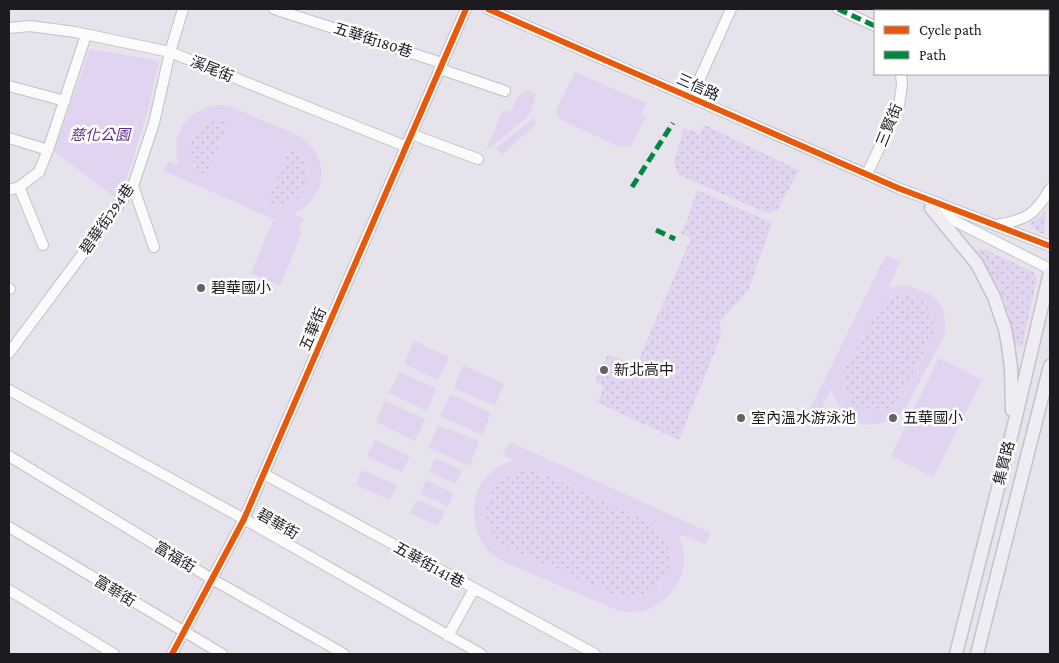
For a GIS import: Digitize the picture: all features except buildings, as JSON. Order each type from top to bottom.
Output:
[{"type":"main road","points":[[930,208],[976,264],[994,297],[1005,329],[1011,368],[1013,429]]},
{"type":"main road","name":"集賢路","points":[[956,654],[1013,429],[1050,271]]},
{"type":"main road","name":"集賢路","points":[[977,654],[1050,366]]},
{"type":"street","name":"碧華街294巷","points":[[9,353],[133,186],[154,123],[170,52],[183,9]]},
{"type":"street","name":"五華街180巷","points":[[274,9],[441,66],[505,91]]},
{"type":"street","name":"五華街","points":[[172,654],[244,519],[466,9]]},
{"type":"street","name":"三信路","points":[[488,9],[898,188],[1050,246]]},
{"type":"street","points":[[691,98],[731,9]]},
{"type":"street","points":[[838,9],[874,26]]},
{"type":"street","name":"溪尾街","points":[[9,28],[30,26],[75,32],[170,52],[406,146]]},
{"type":"street","points":[[43,245],[14,188],[39,172],[65,101],[86,35]]},
{"type":"street","name":"三賢街","points":[[868,174],[899,106],[902,85],[901,75]]},
{"type":"street","points":[[9,86],[65,101]]},
{"type":"street","points":[[411,134],[478,159]]},
{"type":"street","points":[[9,138],[48,150]]},
{"type":"street","points":[[133,186],[154,248]]},
{"type":"street","name":"三信路","points":[[898,188],[930,208],[1050,271]]},
{"type":"street","points":[[995,225],[1015,221],[1032,214],[1038,208],[1050,188]]},
{"type":"street","name":"碧華街","points":[[9,390],[244,519],[481,654]]},
{"type":"street","name":"富福街","points":[[9,456],[212,580],[344,654]]},
{"type":"street","name":"五華街141巷","points":[[264,474],[595,654]]},
{"type":"street","name":"富華街","points":[[9,528],[222,654]]},
{"type":"street","points":[[448,636],[474,589]]},
{"type":"street","points":[[9,590],[114,654]]},
{"type":"green space","name":"慈化公園","points":[[90,49],[159,61],[148,110],[127,177],[116,198],[54,151]]},
{"type":"green space","points":[[575,72],[646,103],[641,114],[646,118],[631,145],[620,147],[559,119],[555,112]]},
{"type":"green space","points":[[527,90],[536,94],[531,111],[525,119],[486,151],[503,110],[511,112],[518,97]]},
{"type":"green space","points":[[216,105],[229,106],[293,133],[307,142],[315,151],[320,161],[321,182],[317,191],[304,208],[294,214],[304,219],[299,230],[302,232],[280,286],[251,273],[273,220],[285,224],[164,171],[168,161],[179,165],[177,144],[182,126],[188,119],[205,108]],"holes":[[[214,119],[230,121],[206,177],[192,162],[189,154],[189,145],[191,137],[196,130],[204,123]],[[290,147],[301,155],[306,165],[308,176],[305,187],[299,197],[290,203],[279,205],[267,202]]]},
{"type":"green space","points":[[533,118],[536,124],[502,155],[496,149]]},
{"type":"green space","points":[[214,119],[230,121],[207,177],[193,162],[189,145],[191,137],[196,130],[204,123]]},
{"type":"green space","points":[[704,125],[799,170],[777,210],[767,213],[678,175],[674,163],[684,127],[700,135]]},
{"type":"green space","points":[[290,146],[301,155],[306,166],[308,177],[305,188],[291,203],[280,205],[267,203]]},
{"type":"green space","points":[[697,190],[772,223],[748,291],[720,321],[721,336],[679,440],[596,402],[604,387],[595,382],[608,354],[636,366],[691,238],[681,233]]},
{"type":"green space","points":[[1046,209],[1044,233],[1040,233],[1029,224],[1040,217]]},
{"type":"green space","points":[[978,249],[984,249],[1032,271],[1037,278],[1022,346],[1015,345],[1010,320],[1002,296],[993,278],[975,255]]},
{"type":"green space","points":[[886,255],[900,262],[888,288],[905,285],[926,292],[934,297],[944,311],[945,334],[904,411],[881,423],[863,424],[855,422],[841,411],[831,389],[816,421],[806,417]],"holes":[[[907,294],[925,303],[931,311],[935,331],[898,401],[884,410],[864,411],[851,402],[847,395],[844,388],[843,371],[884,300],[894,295]]]},
{"type":"green space","points":[[907,294],[920,300],[928,307],[935,331],[898,401],[884,410],[864,411],[851,402],[847,395],[844,388],[843,371],[884,300],[894,295]]},
{"type":"green space","points":[[414,341],[449,357],[438,380],[404,364]]},
{"type":"green space","points":[[939,358],[982,380],[933,477],[891,456]]},
{"type":"green space","points":[[463,365],[504,384],[495,406],[454,388]]},
{"type":"green space","points":[[399,372],[436,388],[427,411],[389,393]]},
{"type":"green space","points":[[451,394],[491,413],[482,435],[440,416]]},
{"type":"green space","points":[[385,401],[425,419],[415,441],[376,422]]},
{"type":"green space","points":[[438,425],[479,441],[470,466],[429,448]]},
{"type":"green space","points":[[375,440],[410,456],[402,472],[367,457]]},
{"type":"green space","points":[[510,442],[711,533],[705,544],[678,534],[684,550],[683,570],[680,579],[669,595],[655,606],[646,610],[619,611],[504,562],[486,548],[480,539],[477,529],[474,508],[479,487],[485,479],[493,471],[513,460],[503,454]],"holes":[[[528,470],[536,471],[653,523],[663,535],[669,549],[670,562],[666,575],[659,585],[649,593],[635,597],[619,597],[508,548],[500,542],[493,534],[486,512],[492,493],[498,484],[506,478]]]},
{"type":"green space","points":[[435,458],[462,470],[456,484],[429,472]]},
{"type":"green space","points":[[362,470],[397,485],[390,500],[356,485]]},
{"type":"green space","points":[[528,470],[536,471],[653,523],[663,535],[669,549],[670,562],[666,575],[659,585],[648,593],[634,597],[618,597],[508,548],[500,541],[493,534],[488,523],[486,512],[488,502],[498,484],[506,478]]},
{"type":"green space","points":[[426,480],[454,493],[448,506],[420,494]]},
{"type":"green space","points":[[417,500],[445,511],[438,526],[410,513]]},
{"type":"marked path","points":[[838,9],[874,26]]},
{"type":"marked path","points":[[632,187],[673,123]]},
{"type":"marked path","points":[[656,230],[675,239]]},
{"type":"cycle path","points":[[172,654],[244,519],[466,9]]},
{"type":"cycle path","points":[[488,9],[898,188],[1050,246]]},
{"type":"place","name":"碧華國小","points":[[201,288]]},
{"type":"place","name":"新北高中","points":[[604,370]]},
{"type":"place","name":"室內溫水游泳池","points":[[741,418]]},
{"type":"place","name":"五華國小","points":[[893,418]]}]
